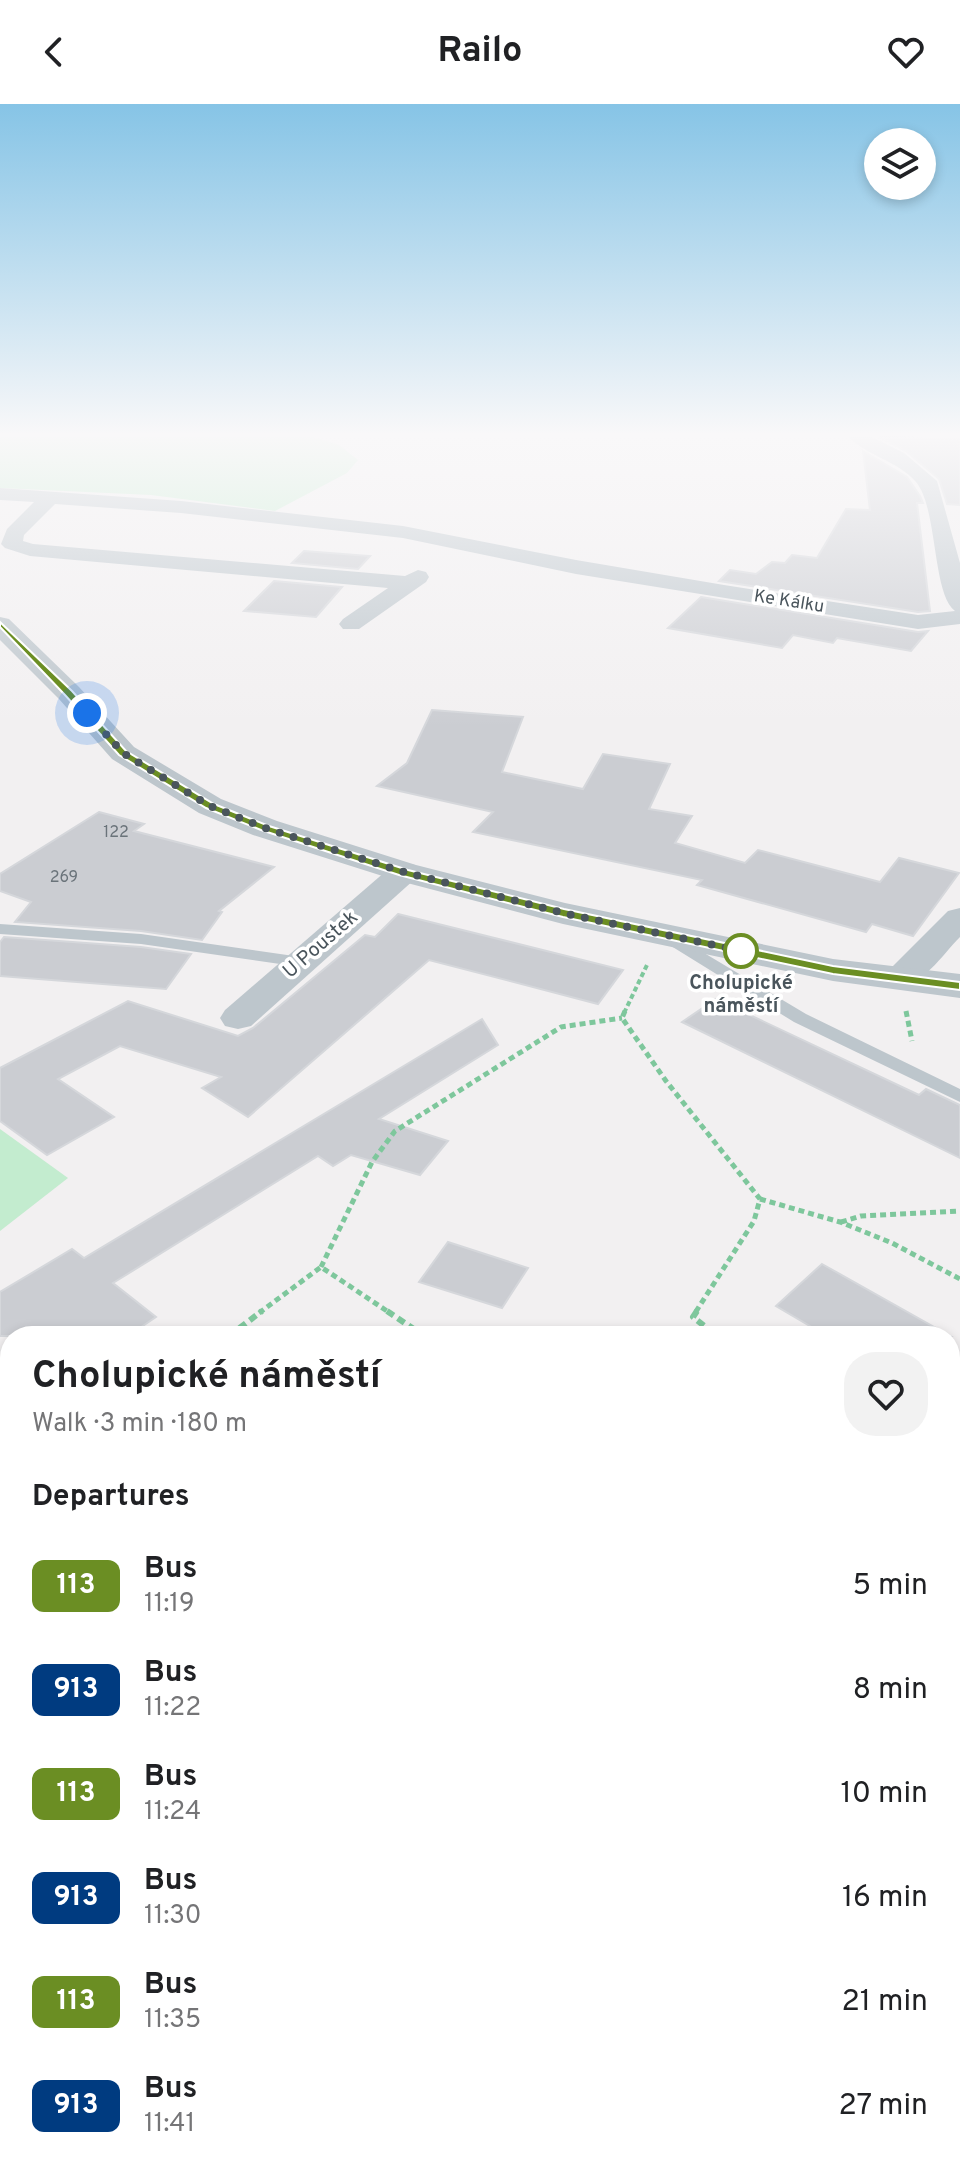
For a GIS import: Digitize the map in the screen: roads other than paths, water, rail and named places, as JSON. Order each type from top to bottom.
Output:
[{"type":"street","points":[[14,534],[12,544],[30,550],[408,583]]},
{"type":"street","name":"Ke Kálku","points":[[412,534],[576,567],[918,622],[958,607]]},
{"type":"street","points":[[943,534],[958,607]]},
{"type":"street","points":[[351,624],[468,544]]},
{"type":"street","points":[[0,625],[69,693],[123,753],[210,806],[265,828],[404,872],[669,937],[833,970],[960,986]]},
{"type":"street","name":"U Poustek","points":[[238,1018],[404,872]]},
{"type":"street","points":[[899,979],[960,918]]},
{"type":"lane","points":[[0,929],[141,939],[301,962]]},
{"type":"lane","points":[[669,937],[800,1018],[960,1096]]},
{"type":"place","name":"Cholupické náměstí","points":[[741,951]]}]
